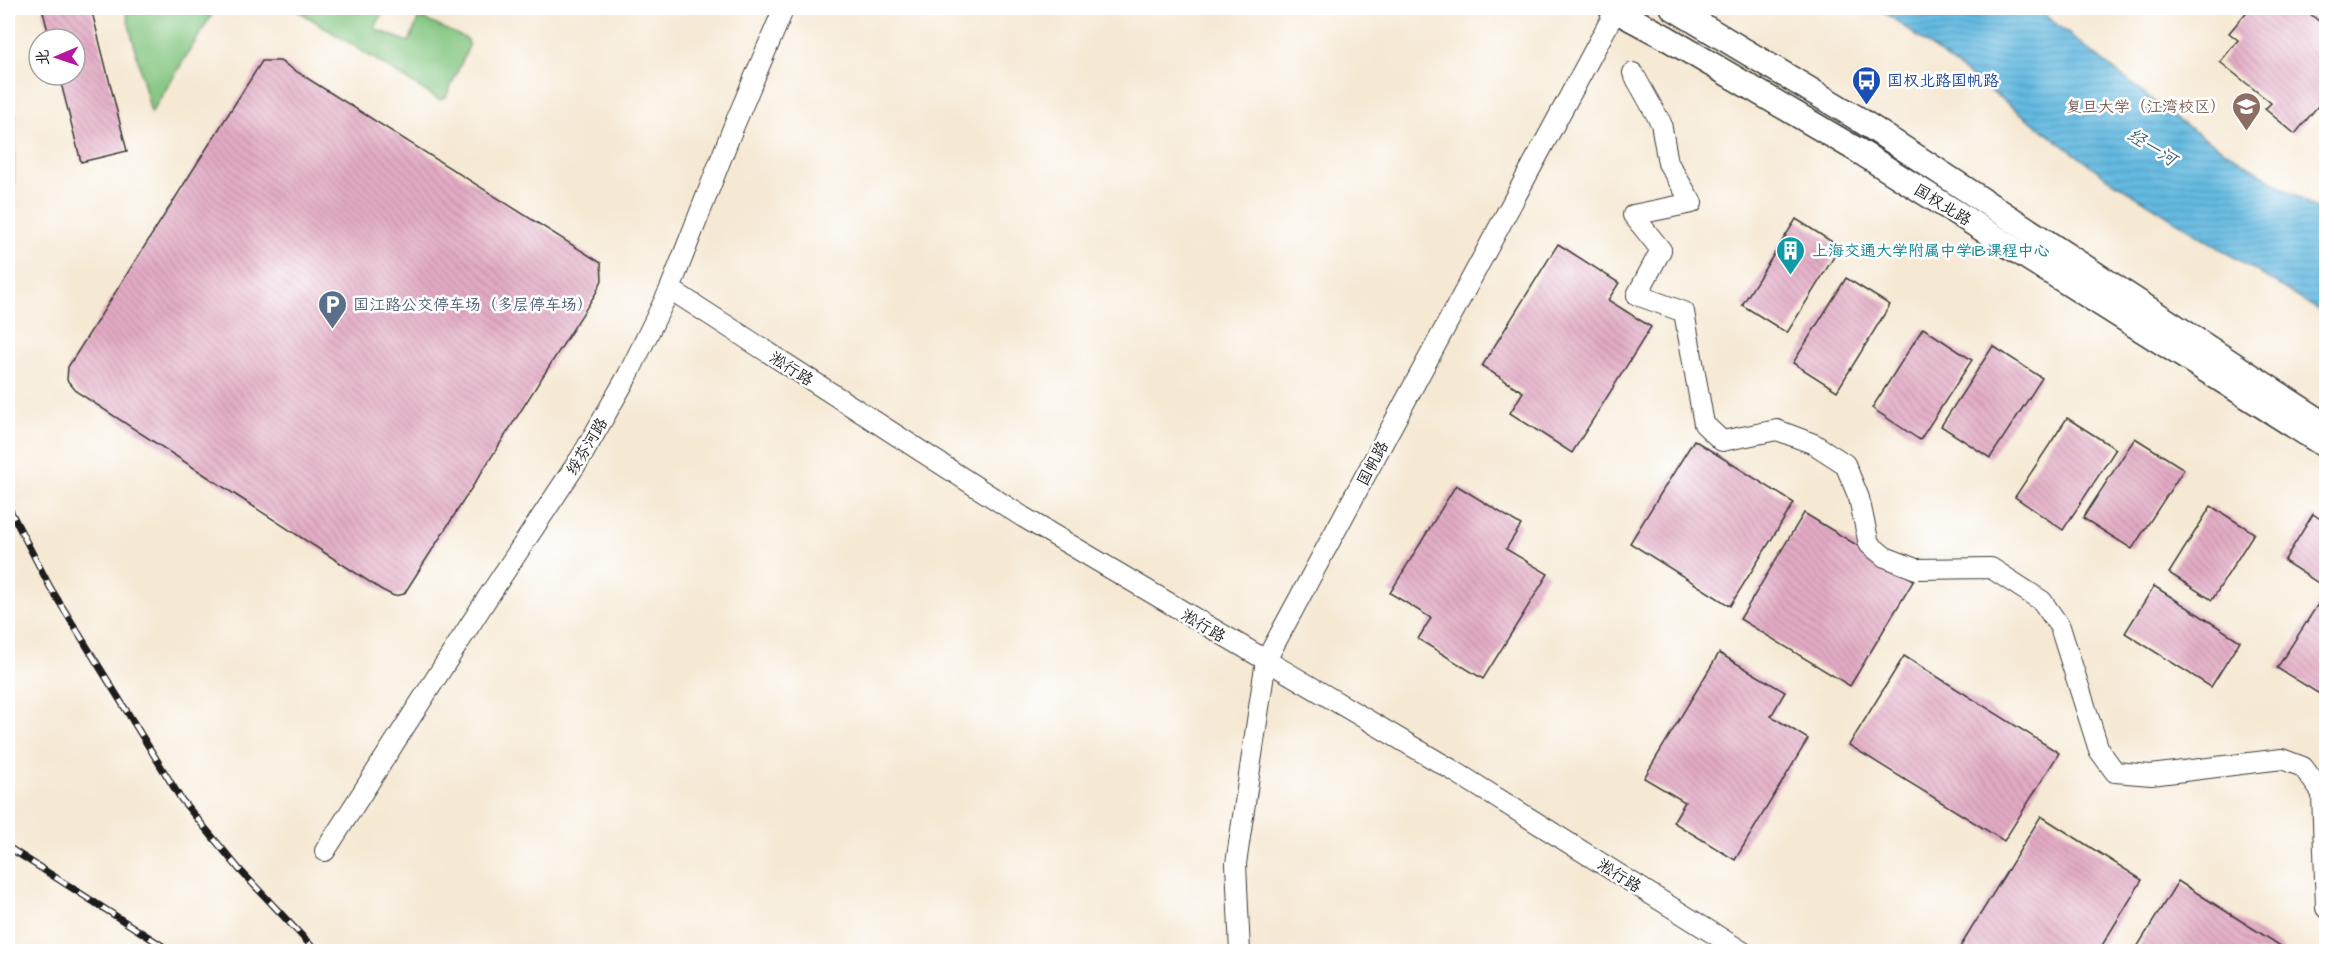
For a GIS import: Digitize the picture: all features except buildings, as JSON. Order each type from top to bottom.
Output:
[{"type":"main road","name":"国权北路","points":[[1614,8],[1857,150],[2326,446]]},
{"type":"main road","name":"国权北路","points":[[1672,8],[1857,118],[2326,424]]},
{"type":"street","name":"绥芬河路","points":[[325,851],[583,454],[628,375],[670,289],[733,128],[784,8]]},
{"type":"street","name":"国帆路","points":[[1240,951],[1236,864],[1266,660],[1614,8]]},
{"type":"street","points":[[1633,72],[1661,123],[1668,163],[1692,203],[1633,215],[1661,250],[1638,295],[1684,312],[1704,424],[1722,441],[1777,430],[1814,444],[1845,464],[1859,498],[1869,544],[1885,557],[1916,569],[1991,568],[2042,601],[2060,627],[2099,750],[2115,772],[2151,775],[2282,759],[2303,767],[2322,793],[2326,908]]},
{"type":"street","name":"淞行路","points":[[670,289],[1023,518],[1454,771],[1743,951]]},
{"type":"green space","points":[[125,8],[216,8],[151,113]]},
{"type":"green space","points":[[296,8],[384,8],[375,29],[409,42],[419,17],[467,39],[469,46],[446,97],[439,100]]},
{"type":"green space","points":[[15,114],[9,390],[8,390],[8,115]]},
{"type":"water","name":"经一河","points":[[1879,8],[2036,8],[2180,122],[2326,215],[2326,315],[2106,177]]},
{"type":"railway","points":[[8,506],[50,587],[181,799],[239,869],[317,952]]},
{"type":"railway","points":[[8,847],[172,952]]},
{"type":"place","name":"国权北路国帆路","points":[[1866,106]]},
{"type":"place","name":"复旦大学（江湾校区）","points":[[2247,132]]},
{"type":"place","name":"上海交通大学附属中学IB课程中心","points":[[1791,276]]},
{"type":"place","name":"国江路公交停车场（多层停车场）","points":[[332,330]]}]
